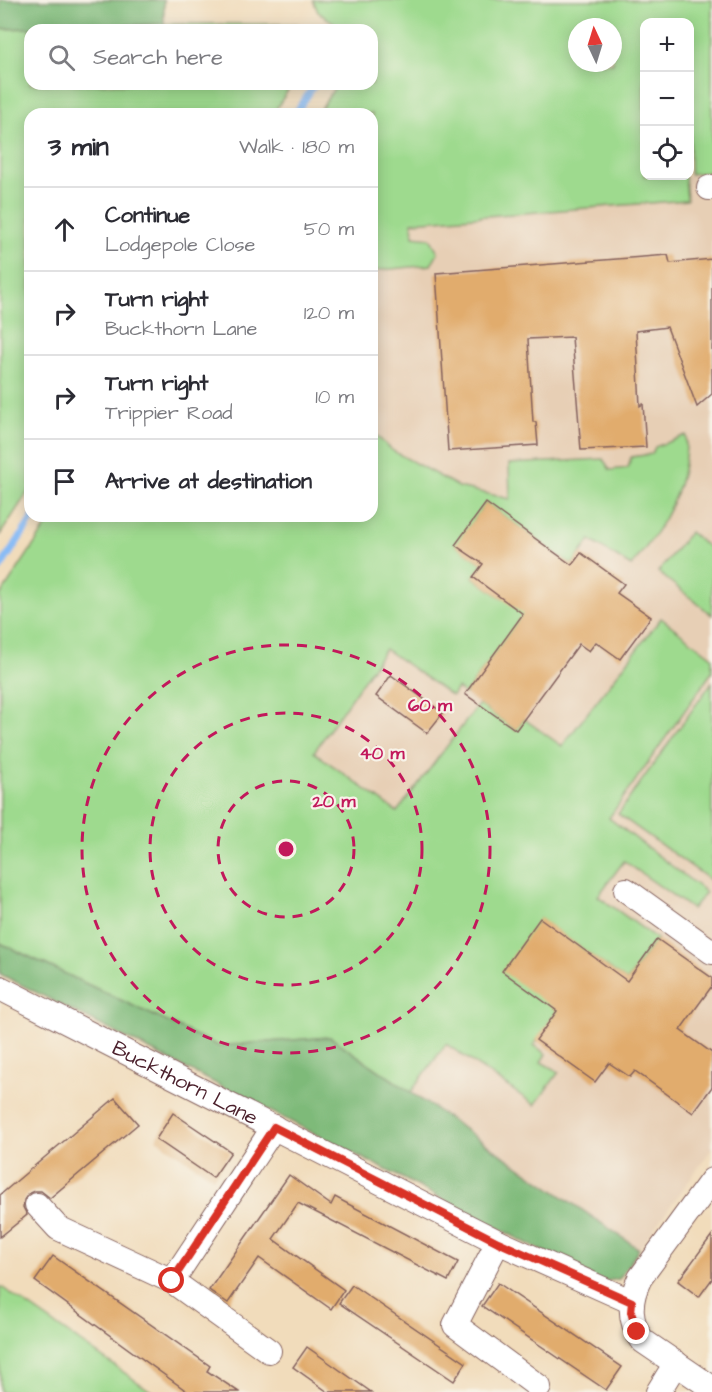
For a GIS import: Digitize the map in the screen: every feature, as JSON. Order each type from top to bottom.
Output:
[{"type":"street","points":[[626,890],[712,952]]},
{"type":"street","name":"Buckthorn Lane","points":[[0,988],[498,1242],[632,1302]]},
{"type":"street","points":[[172,1281],[274,1127]]},
{"type":"street","points":[[712,1180],[640,1278],[631,1312],[637,1332],[643,1341],[712,1388]]},
{"type":"street","points":[[37,1205],[58,1228],[172,1281],[269,1351]]},
{"type":"street","points":[[498,1242],[455,1325],[539,1387]]},
{"type":"street","points":[[658,1392],[676,1363]]},
{"type":"shaded area","points":[[313,0],[712,0],[712,1149],[639,1249],[330,1037],[0,596],[49,522],[378,522],[378,108],[321,108],[333,90],[378,90],[378,24],[336,24],[318,12]]},
{"type":"green space","points":[[0,0],[164,0],[164,24],[24,24],[24,28],[0,29]]},
{"type":"green space","points":[[313,0],[712,0],[712,172],[694,174],[694,18],[640,18],[640,180],[685,180],[687,200],[412,222],[413,236],[430,238],[438,252],[431,265],[378,270],[378,108],[321,108],[333,90],[378,90],[378,24],[336,24],[318,12]]},
{"type":"green space","points":[[24,28],[24,90],[288,90],[277,108],[24,108],[24,498],[0,535],[0,29]]},
{"type":"green space","points":[[686,435],[683,471],[671,505],[663,522],[631,566],[590,540],[572,565],[486,503],[456,545],[483,564],[473,577],[503,599],[534,600],[465,694],[457,688],[452,696],[385,649],[314,752],[397,812],[479,704],[516,730],[524,719],[562,746],[661,618],[712,657],[712,672],[609,818],[706,892],[692,909],[624,861],[598,896],[657,939],[627,981],[540,919],[557,1011],[534,1045],[546,1054],[541,1062],[559,1072],[535,1105],[446,1044],[411,1092],[330,1037],[218,1046],[0,943],[0,596],[49,522],[378,522],[378,437],[393,451],[459,487],[510,499],[509,464],[603,459],[610,470],[628,468],[631,457],[652,454],[655,447]]},
{"type":"green space","points":[[690,532],[712,550],[712,615],[658,572]]},
{"type":"green space","points":[[712,682],[712,881],[618,814]]},
{"type":"green space","points":[[0,943],[218,1046],[330,1037],[639,1249],[619,1279],[601,1282],[0,974]]},
{"type":"green space","points":[[0,1286],[152,1392],[0,1392]]},
{"type":"building","points":[[668,255],[670,263],[712,259],[712,394],[697,407],[667,327],[636,331],[640,406],[643,404],[646,447],[581,450],[572,337],[528,339],[533,422],[536,422],[538,445],[448,451],[436,273]]},
{"type":"building","points":[[486,503],[572,565],[581,553],[624,584],[617,593],[651,617],[620,659],[596,642],[589,651],[579,644],[516,730],[465,694],[523,614],[473,577],[483,564],[455,545]]},
{"type":"building","points":[[391,675],[443,713],[427,733],[376,696]]},
{"type":"building","points":[[540,918],[627,981],[657,939],[712,978],[712,986],[680,1030],[712,1053],[712,1087],[693,1113],[635,1071],[630,1077],[609,1063],[595,1082],[536,1040],[557,1011],[502,971]]},
{"type":"building","points":[[115,1098],[138,1124],[50,1198],[41,1191],[28,1194],[23,1207],[27,1215],[0,1237],[0,1195]]},
{"type":"building","points":[[173,1113],[231,1152],[213,1178],[156,1139]]},
{"type":"building","points":[[289,1175],[331,1205],[335,1197],[458,1262],[448,1281],[298,1203],[273,1239],[344,1290],[331,1309],[259,1258],[228,1303],[209,1290]]},
{"type":"building","points":[[712,1235],[712,1279],[699,1297],[678,1281]]},
{"type":"building","points":[[53,1256],[210,1366],[207,1371],[239,1392],[188,1392],[35,1281]]},
{"type":"building","points":[[498,1283],[622,1367],[606,1390],[482,1306]]},
{"type":"building","points":[[352,1285],[466,1363],[454,1381],[339,1303]]},
{"type":"building","points":[[307,1347],[371,1392],[328,1392],[293,1367]]},
{"type":"waterway","points":[[299,108],[311,90]]},
{"type":"waterway","points":[[0,568],[30,522]]},
{"type":"route","points":[[172,1281],[274,1127],[498,1242],[632,1302],[631,1312],[637,1332]]}]
